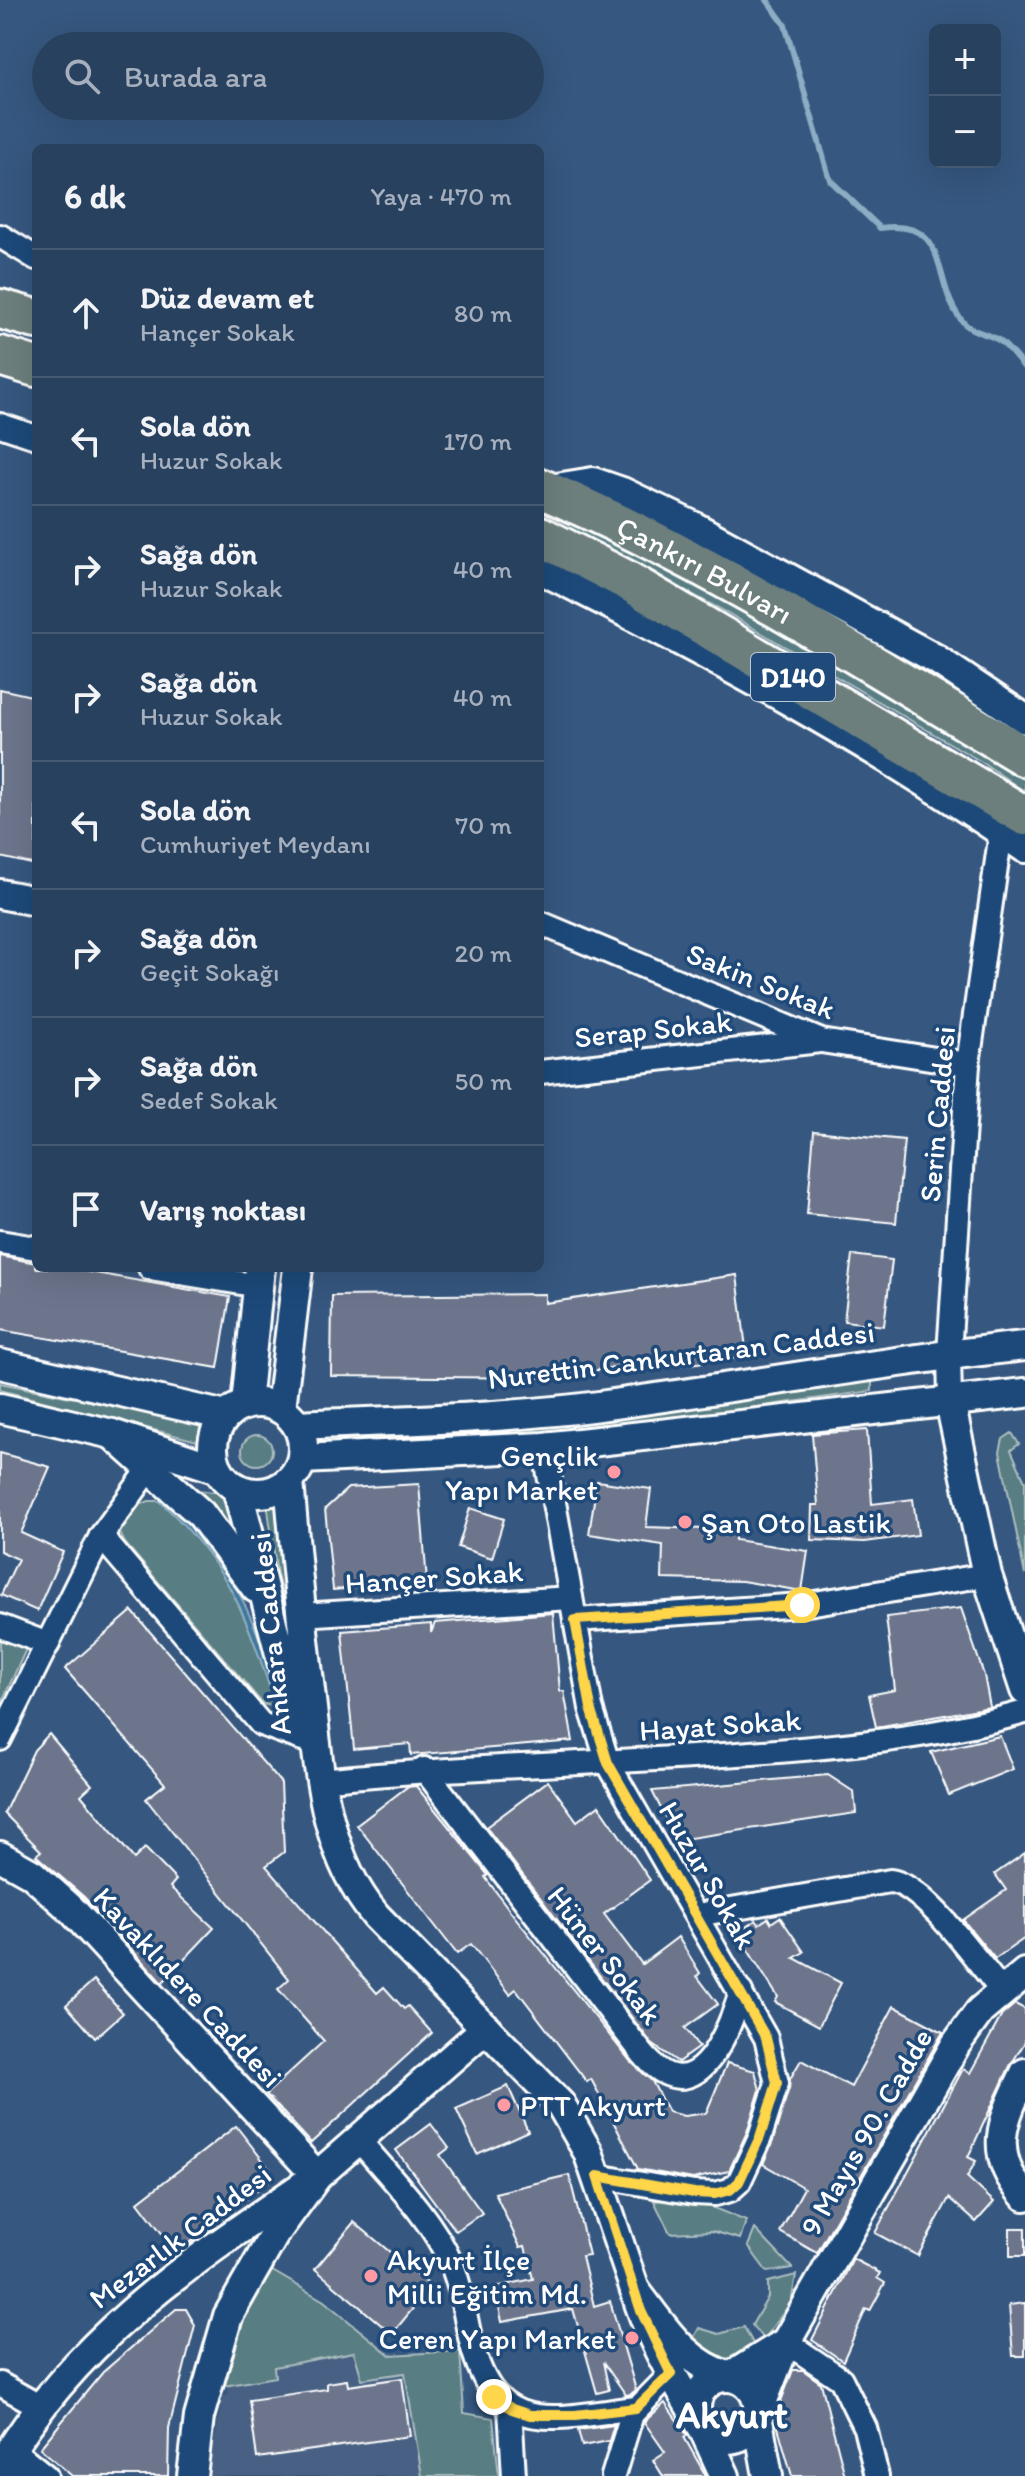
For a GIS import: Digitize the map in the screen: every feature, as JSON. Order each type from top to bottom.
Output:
[{"type":"highway","points":[[0,309],[32,318]]},
{"type":"highway","points":[[0,356],[32,366]]},
{"type":"highway","name":"Çankırı Bulvarı","points":[[544,490],[589,510],[817,634],[1025,757]]},
{"type":"highway","name":"Çankırı Bulvarı","points":[[546,550],[754,654],[1013,824]]},
{"type":"street","points":[[0,236],[32,256]]},
{"type":"street","points":[[0,425],[32,436]]},
{"type":"street","name":"Çankırı Bulvarı","points":[[544,489],[593,482],[622,492],[936,659],[1025,719]]},
{"type":"street","name":"Çankırı Bulvarı","points":[[1013,824],[1025,848]]},
{"type":"street","name":"Serin Caddesi","points":[[950,1402],[949,1354],[968,1064],[1013,824]]},
{"type":"street","points":[[0,894],[32,900]]},
{"type":"street","name":"Sakin Sokak","points":[[544,925],[821,1041],[968,1064]]},
{"type":"street","name":"Serap Sokak","points":[[544,1072],[821,1041]]},
{"type":"street","points":[[0,1242],[32,1247]]},
{"type":"street","points":[[199,1272],[260,1277],[236,1410],[214,1441],[215,1468]]},
{"type":"street","points":[[289,1416],[298,1272]]},
{"type":"street","name":"Nurettin Cankurtaran Caddesi","points":[[289,1416],[518,1414],[598,1406],[949,1354],[1025,1346]]},
{"type":"street","points":[[0,1364],[236,1410],[258,1402],[289,1416],[302,1436],[296,1470]]},
{"type":"street","points":[[0,1408],[112,1434],[215,1468],[237,1488],[255,1493],[267,1492],[296,1470],[544,1447],[1025,1393]]},
{"type":"street","points":[[950,1402],[987,1575],[1025,1690]]},
{"type":"street","name":"Ankara Caddesi","points":[[112,1434],[201,1514],[224,1540],[271,1616]]},
{"type":"street","name":"Huzur Sokak","points":[[544,1447],[591,1708],[608,1763],[766,2038],[777,2083],[760,2137],[739,2182],[730,2190],[715,2194],[597,2176]]},
{"type":"street","points":[[0,1739],[101,1536],[151,1467]]},
{"type":"street","name":"Ankara Caddesi","points":[[296,1470],[301,1615],[320,1780],[332,1832],[357,1893],[403,1946],[561,2105],[576,2127],[597,2176],[641,2311],[725,2476]]},
{"type":"street","name":"Ankara Caddesi","points":[[237,1488],[302,1739],[320,1780]]},
{"type":"street","points":[[101,1536],[261,1724],[302,1739]]},
{"type":"street","name":"Hançer Sokak","points":[[301,1615],[802,1605],[987,1575]]},
{"type":"street","points":[[0,1626],[48,1644]]},
{"type":"street","name":"Hayat Sokak","points":[[320,1780],[424,1769],[608,1763],[861,1746],[923,1737],[1025,1712]]},
{"type":"street","name":"Hüner Sokak","points":[[424,1769],[642,2053],[667,2076],[679,2078],[707,2063],[726,2034],[741,1992]]},
{"type":"street","name":"Kavaklıdere Caddesi","points":[[0,1856],[32,1874],[71,1909],[317,2176]]},
{"type":"street","points":[[697,1915],[890,1881],[902,1882],[919,1895],[1002,1991]]},
{"type":"street","name":"9 Mayıs 90. Cadde","points":[[757,2415],[786,2342],[956,2044],[980,2011],[1025,1973]]},
{"type":"street","points":[[192,2476],[199,2417],[228,2316],[274,2235],[317,2176],[486,2028]]},
{"type":"street","points":[[1025,2073],[1008,2110],[1000,2138],[1003,2164],[1025,2196]]},
{"type":"street","points":[[358,2139],[419,2213],[450,2260],[478,2371],[494,2397],[510,2408],[530,2415],[636,2408]]},
{"type":"street","name":"Mezarlık Caddesi","points":[[12,2463],[39,2406],[128,2312],[197,2259],[317,2176]]},
{"type":"street","points":[[635,2290],[693,2361],[730,2377]]},
{"type":"street","points":[[786,2342],[841,2379],[865,2428],[877,2476]]},
{"type":"street","name":"9 Mayıs 90. Cadde","points":[[730,2377],[786,2342]]},
{"type":"street","points":[[613,2476],[636,2408],[671,2374]]},
{"type":"street","points":[[757,2415],[753,2424],[738,2437],[718,2437],[700,2422],[697,2398],[702,2389],[719,2377],[740,2379],[755,2394],[768,2476]]},
{"type":"street","points":[[0,2384],[39,2406]]},
{"type":"street","points":[[510,2408],[514,2476]]},
{"type":"street","points":[[12,2463],[46,2476]]},
{"type":"shaded area","points":[[160,1501],[178,1508],[198,1528],[237,1589],[266,1657],[276,1707],[256,1646],[234,1595],[204,1548]]},
{"type":"shaded area","points":[[324,2301],[390,2355],[460,2351],[464,2413],[493,2418],[499,2476],[208,2476],[223,2396],[228,2396],[229,2387],[224,2386],[232,2355]]},
{"type":"green space","points":[[544,506],[722,599],[964,739],[1025,780],[1025,792],[985,764],[726,612],[544,516]]},
{"type":"green space","points":[[872,1381],[872,1391],[574,1432],[326,1445],[327,1432],[637,1415]]},
{"type":"green space","points":[[0,1383],[205,1424],[201,1442],[0,1390]]},
{"type":"green space","points":[[1012,1433],[1019,1444],[1011,1450],[1025,1481],[1025,1575],[1000,1452],[1003,1439]]},
{"type":"green space","points":[[257,1435],[263,1436],[271,1444],[271,1456],[263,1464],[257,1465],[251,1464],[243,1456],[242,1450],[243,1444],[251,1436]]},
{"type":"green space","points":[[197,1490],[223,1493],[237,1539]]},
{"type":"green space","points":[[266,1495],[282,1495],[290,1630],[277,1574]]},
{"type":"green space","points":[[149,1501],[160,1501],[204,1548],[220,1571],[256,1646],[276,1707],[263,1704],[125,1543],[120,1533],[125,1522],[134,1509]]},
{"type":"green space","points":[[0,1638],[26,1649],[0,1706]]},
{"type":"green space","points":[[654,2201],[709,2206],[746,2221],[740,2239],[712,2231],[670,2233]]},
{"type":"green space","points":[[755,2229],[792,2268],[767,2272],[748,2246]]},
{"type":"green space","points":[[269,2269],[324,2301],[390,2355],[460,2351],[464,2413],[493,2418],[499,2476],[422,2476],[405,2373],[362,2379],[354,2352],[274,2367],[275,2377],[224,2386],[248,2306]]},
{"type":"green space","points":[[796,2275],[791,2303],[763,2339],[752,2325],[768,2297],[768,2282]]},
{"type":"green space","points":[[744,2327],[754,2345],[729,2359],[713,2355],[693,2339],[699,2328],[719,2334]]},
{"type":"building","points":[[0,689],[32,696],[32,864],[0,857]]},
{"type":"building","points":[[814,1131],[904,1140],[896,1223],[807,1214]]},
{"type":"building","points":[[852,1255],[892,1260],[884,1326],[844,1321]]},
{"type":"building","points":[[0,1256],[32,1262],[32,1272],[89,1272],[230,1297],[218,1368],[0,1330]]},
{"type":"building","points":[[737,1275],[747,1357],[632,1371],[631,1364],[554,1378],[331,1376],[332,1296],[545,1294],[545,1303]]},
{"type":"building","points":[[867,1430],[872,1504],[913,1499],[918,1535],[865,1542],[811,1540],[812,1505],[818,1505],[812,1434]]},
{"type":"building","points":[[0,1453],[50,1467],[21,1533],[63,1552],[37,1611],[1,1595],[18,1559],[0,1551]]},
{"type":"building","points":[[597,1481],[651,1489],[646,1527],[735,1530],[735,1540],[808,1551],[802,1591],[742,1581],[662,1579],[663,1545],[589,1534]]},
{"type":"building","points":[[419,1484],[427,1582],[333,1590],[325,1509],[348,1488]]},
{"type":"building","points":[[470,1508],[504,1519],[492,1558],[458,1547]]},
{"type":"building","points":[[961,1608],[984,1675],[990,1707],[876,1727],[869,1695],[895,1690],[886,1617]]},
{"type":"building","points":[[132,1611],[281,1783],[284,1852],[266,1866],[377,1993],[384,1987],[404,2009],[408,2006],[432,2033],[311,2143],[266,2094],[324,2041],[278,1989],[289,1979],[146,1799],[165,1784],[65,1669]]},
{"type":"building","points":[[553,1613],[560,1691],[564,1691],[573,1741],[411,1755],[410,1744],[354,1749],[342,1631],[431,1624],[431,1633],[435,1623]]},
{"type":"building","points":[[49,1734],[92,1785],[81,1795],[134,1859],[145,1848],[176,1880],[170,1887],[214,1928],[162,1983],[84,1897],[36,1855],[41,1851],[4,1813],[34,1750]]},
{"type":"building","points":[[1000,1736],[1013,1769],[949,1795],[931,1752]]},
{"type":"building","points":[[828,1775],[854,1792],[856,1813],[677,1840],[652,1791]]},
{"type":"building","points":[[548,1781],[577,1821],[599,1805],[650,1880],[604,1914],[642,1964],[678,1937],[700,1973],[697,1976],[718,2004],[685,2028],[699,2047],[678,2062],[652,2044],[486,1827]]},
{"type":"building","points":[[416,1786],[488,1875],[485,1877],[511,1912],[631,2062],[652,2081],[668,2112],[684,2116],[706,2113],[727,2063],[755,2071],[760,2090],[747,2132],[729,2171],[693,2179],[638,2169],[591,2079],[587,2082],[516,1989],[510,1994],[471,1944],[457,1954],[357,1825],[407,1787]]},
{"type":"building","points":[[1025,1853],[1025,1938],[995,1959],[963,1920],[1006,1890],[995,1874]]},
{"type":"building","points":[[780,1917],[804,1952],[794,1958],[841,1983],[819,2026],[775,2002],[778,1997],[737,1933],[756,1920],[759,1924],[768,1918],[771,1923]]},
{"type":"building","points":[[94,1980],[123,2013],[95,2038],[66,2005]]},
{"type":"building","points":[[1015,2004],[1025,2009],[1025,2042],[1010,2066],[968,2157],[976,2161],[967,2177],[994,2202],[976,2222],[949,2198],[918,2256],[875,2233],[963,2069],[970,2073],[1002,2015]]},
{"type":"building","points":[[894,2006],[943,2032],[817,2253],[780,2232],[804,2188],[763,2164],[773,2141],[790,2079],[801,2060],[851,2087]]},
{"type":"building","points":[[508,2086],[528,2131],[477,2154],[456,2109]]},
{"type":"building","points":[[431,2124],[449,2148],[440,2155],[482,2213],[456,2231],[396,2150]]},
{"type":"building","points":[[236,2126],[275,2176],[177,2253],[138,2202]]},
{"type":"building","points":[[569,2175],[589,2255],[582,2256],[594,2306],[610,2301],[636,2390],[631,2394],[626,2395],[603,2362],[609,2390],[597,2393],[573,2309],[502,2322],[495,2287],[533,2279],[525,2246],[520,2247],[495,2193]]},
{"type":"building","name":"Akyurt İlçe Milli Eğitim Md.","points":[[354,2222],[427,2283],[411,2303],[415,2306],[392,2334],[315,2269]]},
{"type":"building","points":[[1010,2228],[1025,2228],[1025,2256],[1010,2256]]},
{"type":"building","points":[[853,2259],[880,2273],[877,2278],[885,2283],[870,2311],[866,2309],[843,2361],[812,2340]]},
{"type":"building","points":[[1025,2303],[1025,2356],[1013,2356],[1009,2305]]},
{"type":"building","points":[[176,2309],[186,2309],[195,2325],[169,2428],[168,2476],[72,2476],[40,2448],[103,2372]]},
{"type":"building","points":[[793,2370],[803,2370],[821,2383],[845,2476],[792,2476],[775,2417]]},
{"type":"building","points":[[402,2378],[410,2436],[257,2458],[249,2400],[327,2389],[327,2383],[347,2380],[348,2386]]},
{"type":"building","points":[[665,2403],[687,2435],[684,2437],[706,2476],[663,2476],[653,2460],[665,2452],[644,2422]]},
{"type":"building","points":[[614,2425],[609,2441],[582,2446],[578,2430]]},
{"type":"waterway","points":[[767,0],[785,25],[830,180],[880,228],[904,227],[920,233],[931,244],[947,293],[966,325],[1000,341],[1025,368]]},
{"type":"place","name":"Gençlik Yapı Market","points":[[614,1472]]},
{"type":"place","name":"Şan Oto Lastik","points":[[685,1522]]},
{"type":"place","name":"PTT Akyurt","points":[[504,2105]]},
{"type":"place","name":"Akyurt İlçe Milli Eğitim Md.","points":[[371,2276]]},
{"type":"place","name":"Ceren Yapı Market","points":[[632,2338]]},
{"type":"district","name":"Akyurt","points":[[732,2415]]},
{"type":"route","points":[[494,2397],[512,2409],[530,2415],[575,2415],[636,2408],[671,2374],[641,2311],[597,2176],[694,2193],[715,2194],[730,2190],[739,2182],[760,2137],[777,2083],[766,2038],[608,1763],[591,1708],[575,1620],[802,1605]]}]
